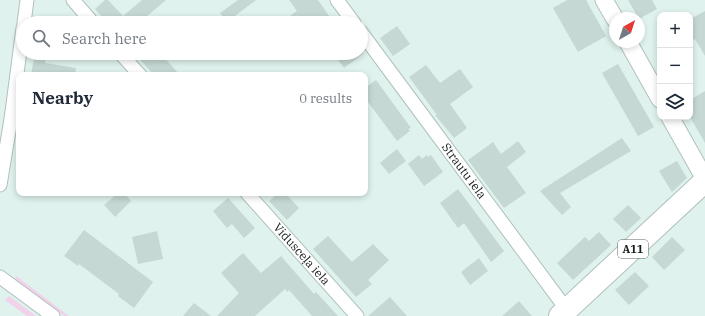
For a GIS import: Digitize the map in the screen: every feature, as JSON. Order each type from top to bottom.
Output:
[{"type":"highway","name":"A11","points":[[564,313],[705,180]]},
{"type":"street","points":[[25,16],[27,0]]},
{"type":"street","points":[[73,0],[87,16]]},
{"type":"street","points":[[337,0],[349,16]]},
{"type":"street","points":[[604,0],[611,12]]},
{"type":"street","name":"Strautu iela","points":[[368,42],[564,313]]},
{"type":"street","points":[[631,48],[657,94]]},
{"type":"street","points":[[17,72],[19,60]]},
{"type":"street","points":[[126,60],[137,72]]},
{"type":"street","points":[[0,186],[16,80]]},
{"type":"street","points":[[0,111],[11,118]]},
{"type":"street","points":[[672,120],[705,180]]},
{"type":"street","name":"Vidusceļa iela","points":[[249,196],[357,316]]},
{"type":"street","points":[[0,278],[53,316]]},
{"type":"shaded area","points":[[16,276],[69,316],[64,316],[15,279]]},
{"type":"shaded area","points":[[9,296],[36,316],[27,316],[5,300]]},
{"type":"building","points":[[105,0],[108,0],[123,16],[101,16],[95,9]]},
{"type":"building","points":[[142,0],[166,0],[147,16],[123,16]]},
{"type":"building","points":[[238,0],[256,0],[235,16],[222,16],[220,13]]},
{"type":"building","points":[[289,0],[318,0],[329,16],[290,16],[297,11]]},
{"type":"building","points":[[567,0],[586,0],[606,36],[578,52],[553,8]]},
{"type":"building","points":[[628,0],[652,0],[657,9],[645,16],[645,12],[635,12]]},
{"type":"building","points":[[705,11],[705,56],[695,39],[693,40],[693,17]]},
{"type":"building","points":[[397,26],[410,44],[393,56],[380,38]]},
{"type":"building","points":[[34,60],[45,60],[45,63],[76,68],[75,72],[32,72]]},
{"type":"building","points":[[140,60],[166,60],[177,72],[151,72]]},
{"type":"building","points":[[338,60],[355,60],[344,68]]},
{"type":"building","points":[[618,64],[654,127],[638,136],[602,73]]},
{"type":"building","points":[[426,65],[440,83],[460,69],[473,87],[450,104],[467,128],[454,138],[435,115],[437,115],[409,77]]},
{"type":"building","points":[[376,80],[411,128],[408,129],[410,131],[397,141],[368,102],[368,86]]},
{"type":"building","points":[[705,91],[705,143],[692,120],[693,120],[693,98]]},
{"type":"building","points":[[622,138],[631,151],[560,193],[571,207],[562,215],[540,191]]},
{"type":"building","points":[[518,141],[526,152],[507,167],[526,193],[504,208],[468,160],[493,142],[501,154]]},
{"type":"building","points":[[397,149],[406,161],[389,174],[380,163]]},
{"type":"building","points":[[419,155],[422,159],[427,155],[428,157],[431,155],[443,172],[424,186],[408,164]]},
{"type":"building","points":[[677,161],[687,178],[672,192],[659,171]]},
{"type":"building","points":[[458,189],[504,251],[491,262],[464,223],[458,228],[440,203]]},
{"type":"building","points":[[114,196],[127,196],[131,201],[115,217],[104,205]]},
{"type":"building","points":[[275,196],[288,196],[299,208],[287,220],[269,201]]},
{"type":"building","points":[[228,198],[255,228],[244,238],[232,224],[227,228],[213,211]]},
{"type":"building","points":[[628,205],[641,218],[626,232],[613,219]]},
{"type":"building","points":[[84,230],[153,282],[134,308],[118,296],[119,294],[79,264],[78,266],[64,256]]},
{"type":"building","points":[[157,231],[163,259],[138,264],[132,237]]},
{"type":"building","points":[[599,232],[611,245],[573,280],[557,263],[585,237],[589,241]]},
{"type":"building","points":[[328,236],[352,262],[373,244],[389,260],[368,280],[372,284],[356,297],[313,249]]},
{"type":"building","points":[[672,237],[685,250],[664,270],[652,257]]},
{"type":"building","points":[[243,253],[261,273],[281,256],[314,294],[316,292],[338,316],[312,316],[289,290],[287,292],[285,289],[255,316],[217,316],[239,293],[221,273]]},
{"type":"building","points":[[479,258],[488,271],[470,285],[461,272]]},
{"type":"building","points":[[635,272],[649,286],[629,305],[615,290]]},
{"type":"building","points":[[390,297],[407,316],[368,316]]},
{"type":"building","points":[[519,301],[532,316],[502,316]]},
{"type":"building","points":[[194,303],[211,316],[183,316]]}]
